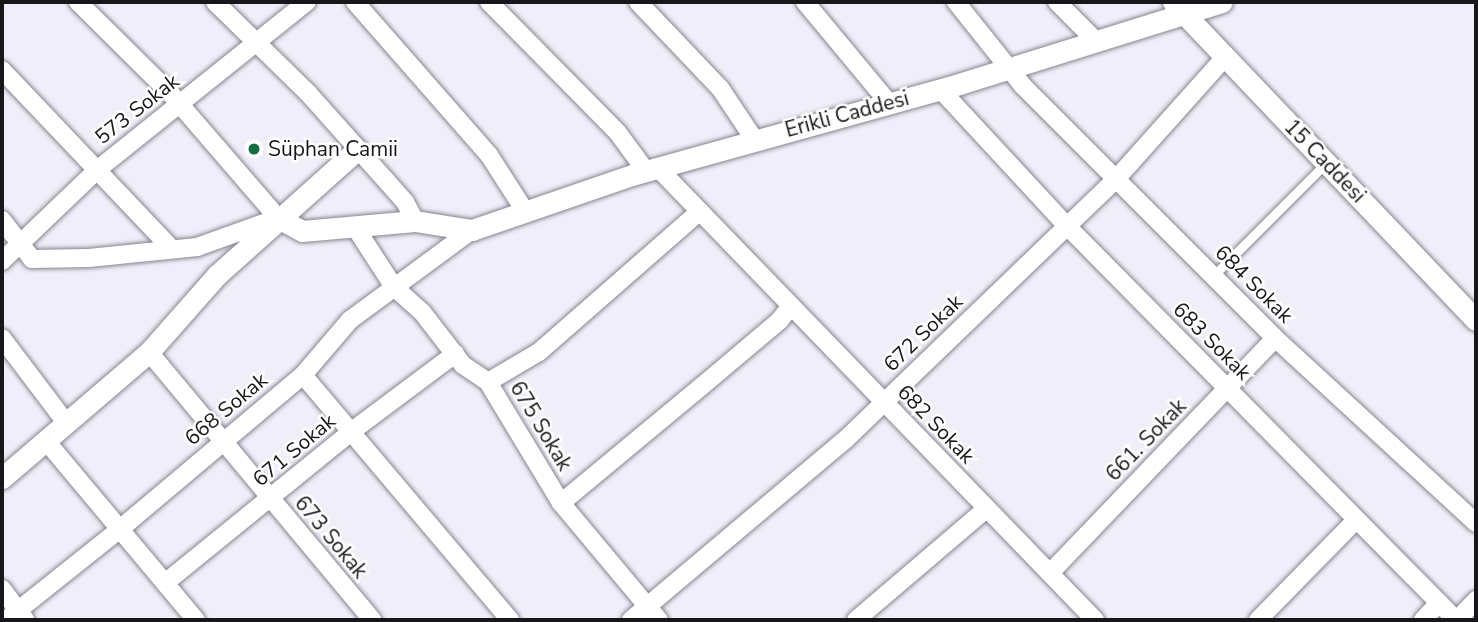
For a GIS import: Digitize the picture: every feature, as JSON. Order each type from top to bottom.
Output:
[{"type":"street","points":[[78,2],[180,103],[278,218],[302,231],[415,221],[472,230]]},
{"type":"street","points":[[215,2],[308,93],[405,202],[415,221]]},
{"type":"street","name":"573 Sokak","points":[[2,261],[97,170],[258,44],[307,2]]},
{"type":"street","points":[[355,2],[489,155],[525,211]]},
{"type":"street","name":"682 Sokak","points":[[489,2],[791,306],[1050,573],[1089,618]]},
{"type":"street","points":[[638,2],[720,88],[754,139]]},
{"type":"street","points":[[805,2],[889,103]]},
{"type":"street","name":"684 Sokak","points":[[956,2],[1008,69],[1213,276],[1275,338],[1476,523]]},
{"type":"street","points":[[1057,2],[1097,42]]},
{"type":"street","name":"Erikli Caddesi","points":[[472,230],[652,169],[940,89],[1097,42],[1179,8],[1222,2]]},
{"type":"street","name":"15 Caddesi","points":[[1179,8],[1476,320]]},
{"type":"street","name":"672 Sokak","points":[[632,620],[653,614],[846,439],[1117,178],[1225,57]]},
{"type":"street","points":[[2,71],[172,250]]},
{"type":"street","name":"683 Sokak","points":[[940,89],[1066,225],[1355,521],[1457,620]]},
{"type":"street","points":[[2,478],[149,352],[217,275],[357,150]]},
{"type":"street","points":[[488,382],[539,352],[699,212]]},
{"type":"street","points":[[2,220],[32,259],[197,247],[278,218]]},
{"type":"street","name":"675 Sokak","points":[[355,227],[394,287],[422,312],[463,365],[488,382],[561,503],[653,614]]},
{"type":"street","name":"668 Sokak","points":[[16,617],[303,375],[350,320],[472,230]]},
{"type":"street","points":[[561,503],[779,321],[791,306]]},
{"type":"street","points":[[2,338],[67,424]]},
{"type":"street","name":"661. Sokak","points":[[1050,573],[1275,338]]},
{"type":"street","name":"673 Sokak","points":[[149,352],[372,620]]},
{"type":"street","name":"671 Sokak","points":[[165,583],[271,500],[352,431],[455,354]]},
{"type":"street","points":[[303,375],[510,620]]},
{"type":"street","points":[[47,442],[196,620]]},
{"type":"street","points":[[856,620],[987,508]]},
{"type":"street","points":[[1258,620],[1355,521]]},
{"type":"street","points":[[2,589],[16,617]]},
{"type":"street","points":[[1457,620],[1476,600]]},
{"type":"street","points":[[1423,620],[1439,603]]},
{"type":"lane","points":[[1213,276],[1326,163]]},
{"type":"place","name":"Süphan Camii","points":[[254,149]]}]
